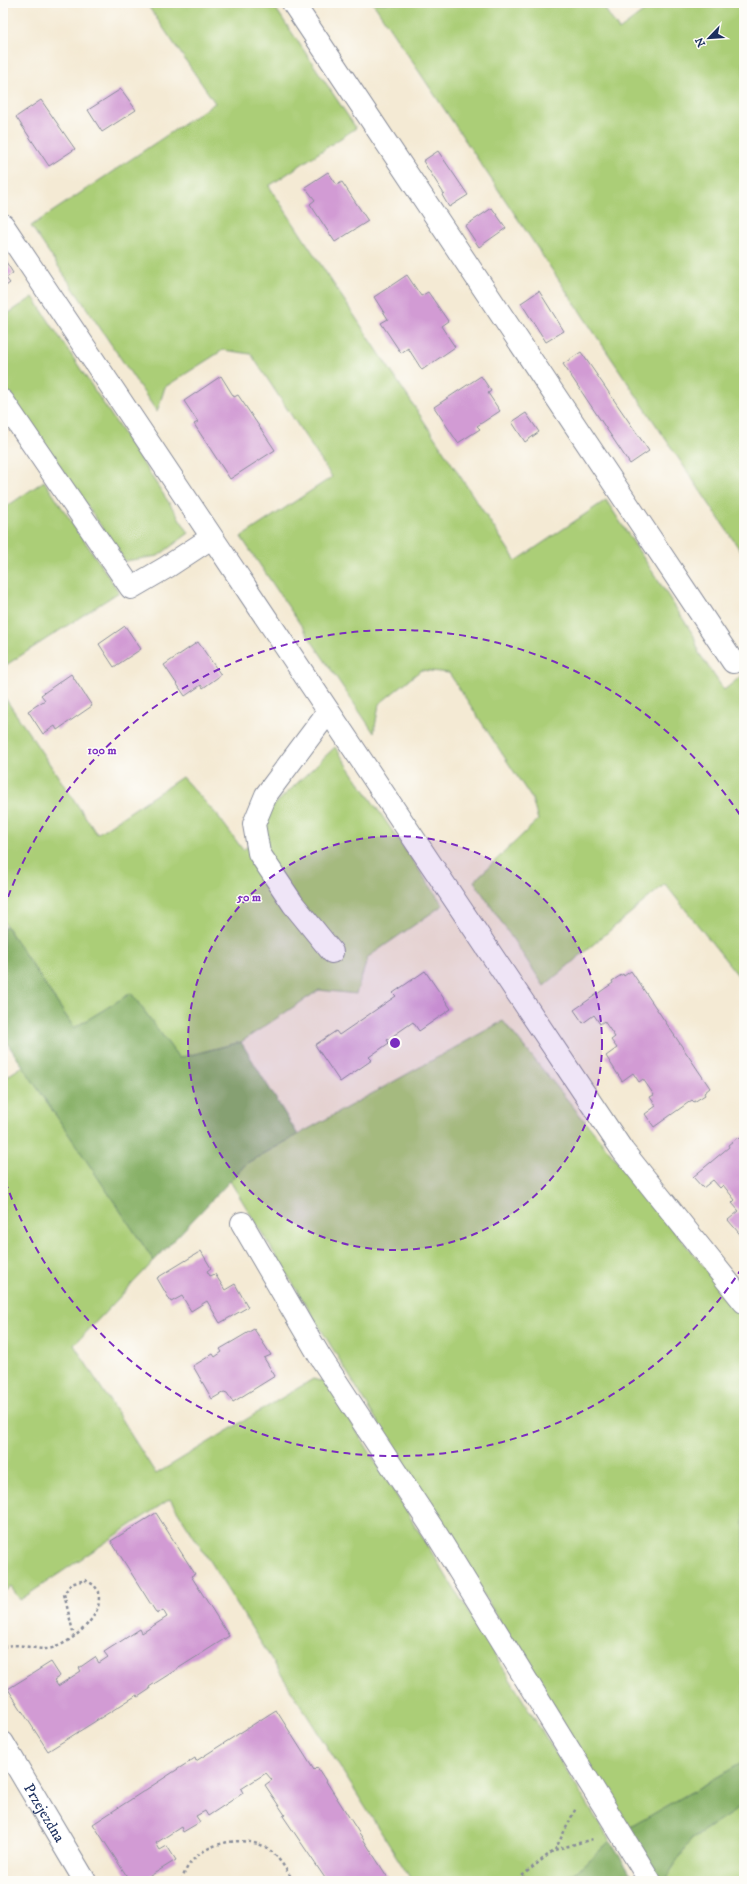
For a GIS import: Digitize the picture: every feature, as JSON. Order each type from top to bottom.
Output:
[{"type":"street","points":[[293,3],[733,662]]},
{"type":"street","points":[[3,225],[211,538],[623,1151],[744,1302]]},
{"type":"street","points":[[3,401],[131,588],[167,567],[211,538]]},
{"type":"street","points":[[328,712],[266,795],[254,824],[259,853],[293,904],[332,952]]},
{"type":"street","points":[[242,1223],[319,1355],[437,1535],[650,1881]]},
{"type":"street","name":"Przejezdna","points":[[3,1743],[85,1881]]},
{"type":"path","points":[[3,1646],[15,1644],[47,1649],[74,1636],[86,1626],[98,1608],[99,1592],[94,1585],[85,1580],[71,1584],[64,1594],[74,1636]]},
{"type":"path","points":[[519,1881],[523,1875],[554,1850],[589,1782]]},
{"type":"path","points":[[554,1850],[620,1833]]},
{"type":"path","points":[[182,1881],[191,1862],[204,1852],[218,1844],[242,1841],[264,1846],[285,1866],[293,1881]]},
{"type":"green space","points":[[146,3],[272,3],[356,128],[269,186],[516,561],[606,500],[694,636],[699,653],[724,690],[744,674],[744,983],[665,884],[544,986],[474,881],[538,820],[532,799],[449,673],[421,670],[379,704],[374,733],[241,537],[332,477],[251,354],[223,350],[165,387],[157,412],[31,226],[215,103]]},
{"type":"green space","points":[[373,3],[601,3],[619,30],[655,3],[744,3],[744,556]]},
{"type":"green space","points":[[33,297],[189,533],[158,556],[125,561],[3,383],[3,317]]},
{"type":"green space","points":[[44,481],[119,592],[3,667],[3,509]]},
{"type":"green space","points":[[3,695],[97,834],[182,777],[218,816],[243,850],[264,834],[266,813],[335,747],[443,905],[368,957],[356,994],[319,990],[241,1042],[179,1058],[131,993],[74,1028],[3,921]]},
{"type":"green space","points":[[6,926],[74,1028],[131,993],[179,1058],[241,1042],[298,1135],[247,1163],[154,1261],[3,1037],[3,928]]},
{"type":"green space","points":[[503,1021],[744,1316],[744,1759],[740,1764],[627,1829],[230,1181],[247,1163]]},
{"type":"green space","points":[[23,1066],[154,1261],[74,1345],[156,1474],[313,1379],[327,1383],[610,1841],[583,1866],[562,1881],[412,1881],[170,1499],[20,1600],[11,1587],[3,1592],[3,1079]]},
{"type":"green space","points":[[744,1759],[744,1805],[691,1840],[664,1881],[659,1881],[627,1829],[740,1764]]},
{"type":"green space","points":[[744,1805],[744,1881],[664,1881],[691,1840]]},
{"type":"green space","points":[[610,1841],[635,1881],[562,1881],[583,1866]]},
{"type":"building","points":[[121,89],[136,110],[102,132],[88,110]]},
{"type":"building","points":[[41,100],[75,149],[49,166],[16,117]]},
{"type":"building","points":[[438,151],[468,195],[449,207],[442,195],[444,194],[423,161]]},
{"type":"building","points":[[328,172],[337,185],[342,182],[368,221],[335,242],[310,204],[315,200],[305,187]]},
{"type":"building","points":[[492,208],[506,228],[479,247],[465,226]]},
{"type":"building","points":[[3,257],[13,273],[6,278],[10,283],[3,288]]},
{"type":"building","points":[[407,275],[421,296],[428,292],[448,321],[441,326],[455,347],[422,370],[408,348],[401,353],[381,323],[388,319],[374,297]]},
{"type":"building","points":[[539,291],[564,331],[546,342],[521,303]]},
{"type":"building","points":[[581,352],[649,451],[630,464],[563,364]]},
{"type":"building","points":[[221,376],[234,397],[238,395],[275,450],[230,479],[194,424],[198,422],[184,401]]},
{"type":"building","points":[[481,376],[491,391],[488,393],[500,411],[477,426],[480,429],[458,443],[434,407]]},
{"type":"building","points":[[526,413],[539,432],[525,442],[512,422]]},
{"type":"building","points":[[125,626],[141,649],[114,667],[99,644]]},
{"type":"building","points":[[198,642],[221,675],[203,688],[201,685],[185,696],[164,665]]},
{"type":"building","points":[[71,674],[92,706],[57,730],[55,726],[43,734],[28,711],[45,700],[41,695]]},
{"type":"building","points":[[425,971],[451,1009],[419,1031],[413,1022],[387,1040],[389,1043],[369,1057],[372,1060],[340,1082],[315,1045],[336,1031],[339,1035],[396,996],[393,993]]},
{"type":"building","points":[[631,971],[710,1088],[704,1093],[705,1095],[694,1102],[692,1100],[654,1127],[645,1114],[656,1106],[650,1097],[654,1095],[643,1079],[639,1082],[633,1073],[622,1081],[606,1056],[617,1048],[611,1040],[615,1037],[604,1021],[600,1024],[594,1015],[583,1023],[574,1010],[613,983],[612,981]]},
{"type":"building","points":[[744,1135],[744,1239],[728,1220],[739,1211],[732,1203],[735,1200],[723,1185],[720,1188],[713,1180],[703,1188],[693,1177],[729,1147],[728,1145],[738,1137],[740,1139]]},
{"type":"building","points":[[201,1251],[211,1268],[207,1271],[210,1276],[215,1274],[225,1290],[235,1284],[248,1307],[220,1323],[207,1301],[191,1311],[182,1296],[171,1302],[157,1278]]},
{"type":"building","points":[[254,1329],[271,1355],[264,1358],[275,1376],[233,1402],[227,1393],[224,1392],[212,1399],[193,1366],[213,1354],[215,1357],[222,1352],[220,1349]]},
{"type":"building","points":[[156,1513],[195,1574],[191,1576],[229,1636],[149,1687],[150,1689],[138,1697],[137,1695],[48,1751],[8,1689],[51,1662],[60,1676],[54,1680],[58,1686],[81,1671],[79,1668],[95,1657],[99,1663],[108,1657],[104,1652],[140,1629],[142,1633],[167,1617],[163,1610],[157,1614],[111,1541]]},
{"type":"building","points":[[276,1710],[314,1770],[317,1767],[390,1881],[327,1881],[283,1816],[285,1815],[265,1785],[272,1780],[266,1773],[241,1789],[243,1793],[208,1816],[205,1811],[196,1816],[200,1822],[183,1832],[181,1827],[156,1843],[160,1850],[167,1846],[176,1860],[142,1881],[130,1881],[93,1824],[195,1758],[196,1761]]}]
